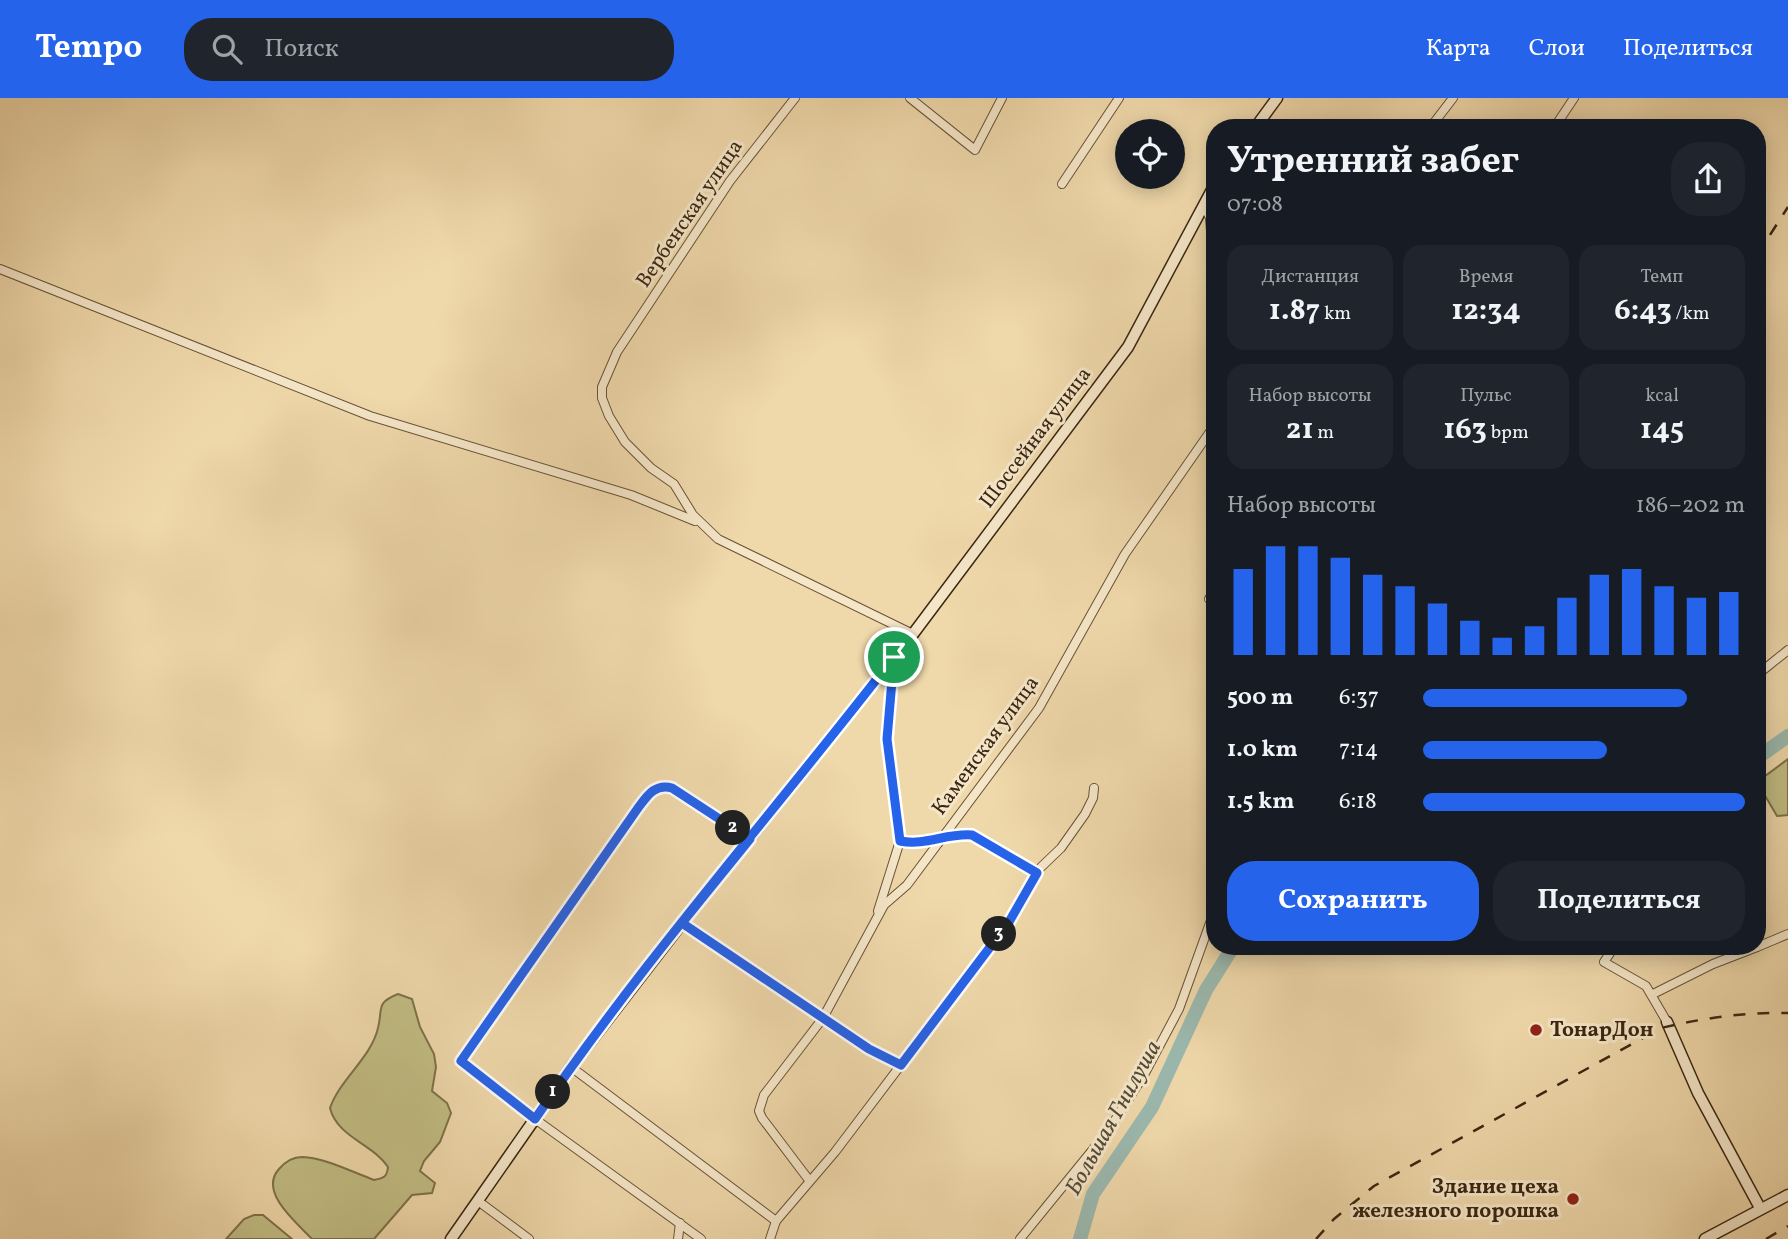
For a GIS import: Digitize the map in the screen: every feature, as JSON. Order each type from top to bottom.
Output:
[{"type":"main road","points":[[1262,119],[1277,98]]},
{"type":"main road","name":"Шоссейная улица","points":[[451,1239],[570,1067],[913,634],[1128,346],[1206,201]]},
{"type":"main road","points":[[1667,1022],[1698,1093],[1760,1208]]},
{"type":"main road","points":[[1705,1239],[1788,1195]]},
{"type":"street","name":"Вербенская улица","points":[[698,522],[674,484],[652,468],[625,442],[604,405],[602,387],[617,352],[730,181],[796,98]]},
{"type":"street","points":[[910,98],[975,150],[1002,98]]},
{"type":"street","points":[[1062,184],[1119,98]]},
{"type":"street","points":[[1437,119],[1453,98]]},
{"type":"street","points":[[1559,119],[1572,98]]},
{"type":"street","points":[[1204,205],[1206,209]]},
{"type":"street","points":[[0,269],[370,416],[631,495],[698,522],[718,539],[913,634]]},
{"type":"street","name":"Каменская улица","points":[[809,1180],[759,1111],[764,1096],[823,1018],[876,917],[891,896],[907,885],[1039,708],[1146,522],[1206,437]]},
{"type":"street","points":[[1766,668],[1788,650]]},
{"type":"street","points":[[876,917],[900,841],[887,739],[894,657]]},
{"type":"street","points":[[701,1239],[535,1119],[461,1061],[650,792],[664,786],[672,788],[750,839]]},
{"type":"street","points":[[770,1239],[776,1221],[835,1152],[1009,922],[1037,873],[1061,848],[1086,814],[1094,788]]},
{"type":"street","points":[[900,841],[925,843],[942,837],[972,835],[1037,873]]},
{"type":"street","points":[[682,923],[886,1059],[901,1065]]},
{"type":"street","points":[[1020,1239],[1108,1131],[1144,1075],[1179,1009],[1206,934]]},
{"type":"street","points":[[1766,943],[1788,934]]},
{"type":"street","points":[[1609,955],[1604,962],[1646,986],[1667,1022]]},
{"type":"street","points":[[1653,995],[1736,955]]},
{"type":"street","points":[[570,1067],[776,1221]]},
{"type":"street","points":[[478,1201],[528,1239]]},
{"type":"street","points":[[678,1239],[680,1223]]},
{"type":"shaded area","points":[[1788,759],[1788,815],[1777,816],[1766,797],[1766,775]]},
{"type":"shaded area","points":[[398,994],[412,999],[420,1027],[434,1054],[436,1067],[432,1091],[447,1103],[451,1113],[440,1142],[424,1161],[420,1171],[435,1183],[432,1193],[412,1195],[374,1239],[312,1239],[282,1207],[273,1187],[274,1178],[287,1162],[302,1157],[330,1163],[374,1180],[386,1175],[388,1167],[374,1152],[340,1126],[330,1108],[341,1087],[369,1049],[378,1028],[381,1007],[386,1000]]},
{"type":"shaded area","points":[[263,1215],[292,1239],[226,1239],[244,1219]]},
{"type":"waterway","name":"Большая Гнилуша","points":[[1766,752],[1788,736]]},
{"type":"waterway","name":"Большая Гнилуша","points":[[1080,1239],[1093,1194],[1152,1107],[1206,990],[1228,955]]},
{"type":"railway","points":[[1766,241],[1788,207]]},
{"type":"railway","points":[[1316,1239],[1334,1219],[1374,1186],[1661,1028],[1724,1016],[1788,1013]]},
{"type":"railway","points":[[1766,1239],[1788,1226]]},
{"type":"place","name":"ТонарДон","points":[[1536,1030]]},
{"type":"place","name":"Здание цеха железного порошка","points":[[1573,1199]]},
{"type":"route","points":[[894,657],[864,696],[716,881],[682,923],[570,1067],[535,1119],[461,1061],[638,808],[650,792],[664,786],[672,788],[750,839],[682,923],[869,1049],[901,1065],[1009,922],[1037,873],[972,835],[961,834],[915,844],[900,841],[887,739],[894,657]]}]
